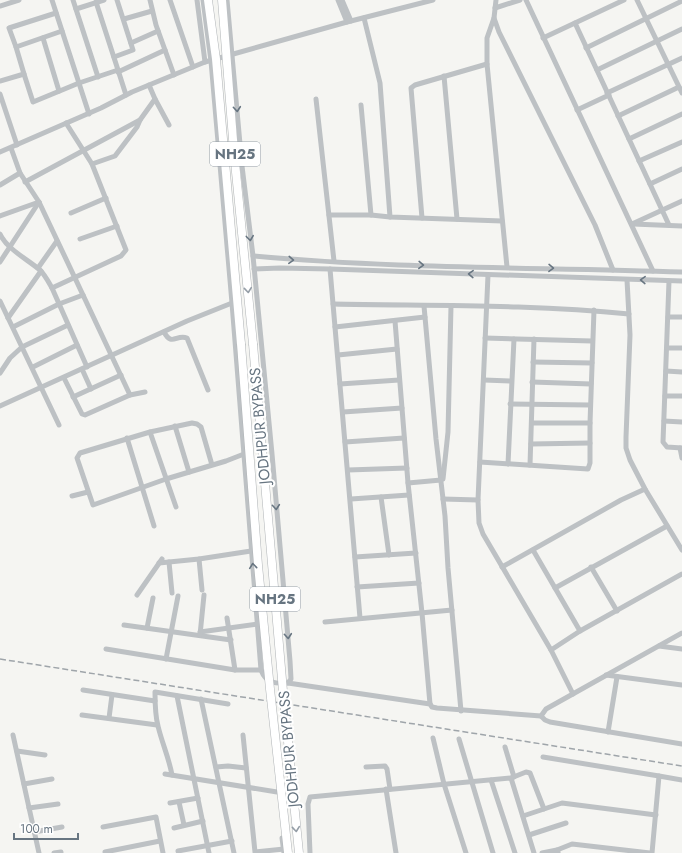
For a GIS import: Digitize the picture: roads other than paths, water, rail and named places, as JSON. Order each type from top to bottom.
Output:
[{"type":"highway","points":[[208,0],[211,61],[241,344],[258,557],[285,852]]},
{"type":"highway","name":"JODHPUR BYPASS","points":[[222,0],[230,55],[234,152],[299,853]]},
{"type":"street","points":[[2,4],[19,0]]},
{"type":"street","points":[[52,0],[89,114]]},
{"type":"street","points":[[74,0],[98,77]]},
{"type":"street","points":[[76,9],[104,0]]},
{"type":"street","points":[[114,57],[133,50],[118,0]]},
{"type":"street","points":[[150,0],[158,31],[174,75]]},
{"type":"street","points":[[170,0],[193,68]]},
{"type":"street","points":[[197,0],[211,61]]},
{"type":"street","points":[[203,0],[211,61],[232,303],[261,670],[266,679],[277,792],[285,852],[255,852],[243,735]]},
{"type":"street","points":[[227,0],[230,55],[253,256],[290,661],[291,679],[288,683]]},
{"type":"street","points":[[338,0],[349,22]]},
{"type":"street","points":[[342,0],[349,22]]},
{"type":"street","points":[[0,152],[89,114],[149,85],[211,61],[433,0]]},
{"type":"street","points":[[496,0],[494,18],[487,38],[487,64],[507,267]]},
{"type":"street","points":[[495,8],[520,0]]},
{"type":"street","points":[[526,0],[653,271]]},
{"type":"street","points":[[543,38],[624,0]]},
{"type":"street","points":[[637,0],[682,94]]},
{"type":"street","points":[[586,48],[682,1]]},
{"type":"street","points":[[96,2],[126,95]]},
{"type":"street","points":[[124,19],[152,11]]},
{"type":"street","points":[[56,13],[9,28],[33,102],[79,83],[118,71],[165,50]]},
{"type":"street","points":[[364,18],[380,83],[390,217]]},
{"type":"street","points":[[494,18],[499,32],[595,226],[613,270]]},
{"type":"street","points":[[575,23],[669,226]]},
{"type":"street","points":[[597,70],[682,29]]},
{"type":"street","points":[[131,43],[158,31]]},
{"type":"street","points":[[16,47],[62,32]]},
{"type":"street","points":[[43,38],[59,91]]},
{"type":"street","points":[[577,110],[682,58]]},
{"type":"street","points":[[422,218],[411,88],[415,84],[487,64]]},
{"type":"street","points":[[0,81],[24,74]]},
{"type":"street","points":[[444,76],[457,219]]},
{"type":"street","points":[[149,85],[169,126]]},
{"type":"street","points":[[618,116],[679,87]]},
{"type":"street","points":[[0,94],[17,145]]},
{"type":"street","points":[[92,164],[115,156],[137,127],[140,120],[155,99]]},
{"type":"street","points":[[316,99],[334,262]]},
{"type":"street","points":[[361,105],[371,215]]},
{"type":"street","points":[[0,113],[6,111]]},
{"type":"street","points":[[629,138],[682,114]]},
{"type":"street","points":[[25,182],[140,120]]},
{"type":"street","points":[[52,288],[121,256],[126,250],[92,164],[66,123]]},
{"type":"street","points":[[639,162],[682,142]]},
{"type":"street","points":[[11,148],[20,173],[39,202],[130,395]]},
{"type":"street","points":[[650,184],[682,169]]},
{"type":"street","points":[[0,185],[20,173]]},
{"type":"street","points":[[71,213],[106,198]]},
{"type":"street","points":[[632,224],[682,201]]},
{"type":"street","points":[[0,216],[39,202]]},
{"type":"street","points":[[0,262],[39,202]]},
{"type":"street","points":[[329,214],[502,221]]},
{"type":"street","points":[[632,224],[682,226]]},
{"type":"street","points":[[80,239],[117,226]]},
{"type":"street","points":[[0,234],[10,246],[39,269],[45,276],[52,288],[77,345],[91,389]]},
{"type":"street","points":[[8,318],[58,241]]},
{"type":"street","points":[[253,256],[334,262],[682,272]]},
{"type":"street","points":[[254,269],[330,269],[682,281]]},
{"type":"street","points":[[330,269],[360,618]]},
{"type":"street","points":[[488,275],[478,500],[479,523],[483,534],[551,650],[573,694]]},
{"type":"street","points":[[627,280],[630,335],[626,448],[630,460],[645,489],[681,546]]},
{"type":"street","points":[[669,281],[663,442],[664,446],[670,448],[681,448],[682,458]]},
{"type":"street","points":[[13,327],[59,304],[83,295]]},
{"type":"street","points":[[0,301],[33,367],[59,425]]},
{"type":"street","points":[[0,406],[232,303]]},
{"type":"street","points":[[333,304],[487,306],[594,310],[629,314]]},
{"type":"street","points":[[424,306],[443,499],[461,711]]},
{"type":"street","points":[[442,490],[448,432],[452,306]]},
{"type":"street","points":[[480,462],[530,466],[588,468],[590,464],[590,405],[594,310]]},
{"type":"street","points":[[335,327],[425,317]]},
{"type":"street","points":[[668,317],[682,317]]},
{"type":"street","points":[[394,321],[409,495],[419,582],[430,704]]},
{"type":"street","points":[[0,373],[10,358],[22,347],[68,325]]},
{"type":"street","points":[[164,332],[171,340],[184,337],[187,338],[208,390]]},
{"type":"street","points":[[485,338],[592,341]]},
{"type":"street","points":[[508,464],[514,339]]},
{"type":"street","points":[[530,466],[534,339]]},
{"type":"street","points":[[33,367],[77,345]]},
{"type":"street","points":[[666,348],[682,348]]},
{"type":"street","points":[[338,354],[397,349]]},
{"type":"street","points":[[533,362],[592,363]]},
{"type":"street","points":[[666,371],[682,372]]},
{"type":"street","points":[[73,397],[121,375]]},
{"type":"street","points":[[64,378],[82,414],[85,415],[130,395],[145,392]]},
{"type":"street","points":[[340,384],[399,380]]},
{"type":"street","points":[[484,380],[511,381]]},
{"type":"street","points":[[532,382],[591,384]]},
{"type":"street","points":[[665,396],[682,396]]},
{"type":"street","points":[[510,404],[590,405]]},
{"type":"street","points":[[343,412],[402,408]]},
{"type":"street","points":[[664,421],[682,422]]},
{"type":"street","points":[[212,466],[200,425],[192,423],[127,438],[80,453],[78,455],[78,461],[92,505],[166,479],[212,466],[244,454]]},
{"type":"street","points":[[532,423],[590,423]]},
{"type":"street","points":[[176,426],[189,472]]},
{"type":"street","points":[[150,432],[176,507]]},
{"type":"street","points":[[127,438],[154,526]]},
{"type":"street","points":[[346,442],[404,438]]},
{"type":"street","points":[[531,444],[590,443]]},
{"type":"street","points":[[348,470],[407,468]]},
{"type":"street","points":[[408,483],[441,480]]},
{"type":"street","points":[[502,567],[621,500],[645,489]]},
{"type":"street","points":[[72,496],[88,492]]},
{"type":"street","points":[[351,500],[409,495]]},
{"type":"street","points":[[381,497],[388,555]]},
{"type":"street","points":[[443,499],[478,500]]},
{"type":"street","points":[[555,588],[667,526]]},
{"type":"street","points":[[533,550],[580,631]]},
{"type":"street","points":[[137,595],[160,561],[169,562],[199,559],[251,551]]},
{"type":"street","points":[[355,557],[416,553]]},
{"type":"street","points":[[199,559],[203,593],[200,634]]},
{"type":"street","points":[[166,659],[171,632],[175,594],[169,562]]},
{"type":"street","points":[[591,567],[617,611]]},
{"type":"street","points":[[551,650],[580,631],[682,574]]},
{"type":"street","points":[[357,587],[419,582]]},
{"type":"street","points":[[147,628],[153,598]]},
{"type":"street","points":[[325,622],[452,610]]},
{"type":"street","points":[[227,618],[235,670]]},
{"type":"street","points":[[200,634],[258,624]]},
{"type":"street","points":[[124,625],[171,632],[200,634],[230,640]]},
{"type":"street","points":[[542,716],[546,709],[682,633]]},
{"type":"street","points":[[659,646],[682,649]]},
{"type":"street","points":[[106,649],[235,670],[261,670]]},
{"type":"street","points":[[606,675],[682,685]]},
{"type":"street","points":[[608,732],[617,676]]},
{"type":"street","points":[[266,679],[272,682],[288,683],[430,704],[432,707],[437,708],[542,716],[545,720],[550,722],[682,744]]},
{"type":"street","points":[[83,690],[155,701]]},
{"type":"street","points":[[172,775],[170,762],[158,725],[154,692],[228,704]]},
{"type":"street","points":[[109,718],[112,695]]},
{"type":"street","points":[[177,696],[209,853]]},
{"type":"street","points":[[201,699],[234,853]]},
{"type":"street","points":[[82,715],[158,725]]},
{"type":"street","points":[[14,735],[39,853]]},
{"type":"street","points":[[433,738],[444,784],[466,853]]},
{"type":"street","points":[[459,739],[493,853]]},
{"type":"street","points":[[505,746],[534,853]]},
{"type":"street","points":[[17,751],[45,755]]},
{"type":"street","points":[[543,757],[682,780]]},
{"type":"street","points":[[216,767],[228,766],[246,768]]},
{"type":"street","points":[[366,767],[386,766],[396,853]]},
{"type":"street","points":[[310,853],[308,804],[310,797],[491,780],[513,777],[526,772],[530,773],[544,809]]},
{"type":"street","points":[[165,774],[277,792]]},
{"type":"street","points":[[542,853],[558,851],[572,844],[651,853],[659,776]]},
{"type":"street","points":[[24,784],[52,779]]},
{"type":"street","points":[[491,780],[515,853]]},
{"type":"street","points":[[170,803],[198,798]]},
{"type":"street","points":[[179,802],[184,825]]},
{"type":"street","points":[[523,816],[562,803],[656,815]]},
{"type":"street","points":[[29,808],[58,804]]},
{"type":"street","points":[[103,827],[156,816],[163,853]]},
{"type":"street","points":[[174,828],[203,821]]},
{"type":"street","points":[[529,835],[566,823]]},
{"type":"street","points":[[34,832],[62,827]]},
{"type":"street","points":[[178,851],[232,840]]},
{"type":"street","points":[[105,852],[160,841]]},
{"type":"street","points":[[54,853],[61,852]]},
{"type":"railway","points":[[0,659],[682,766]]}]
